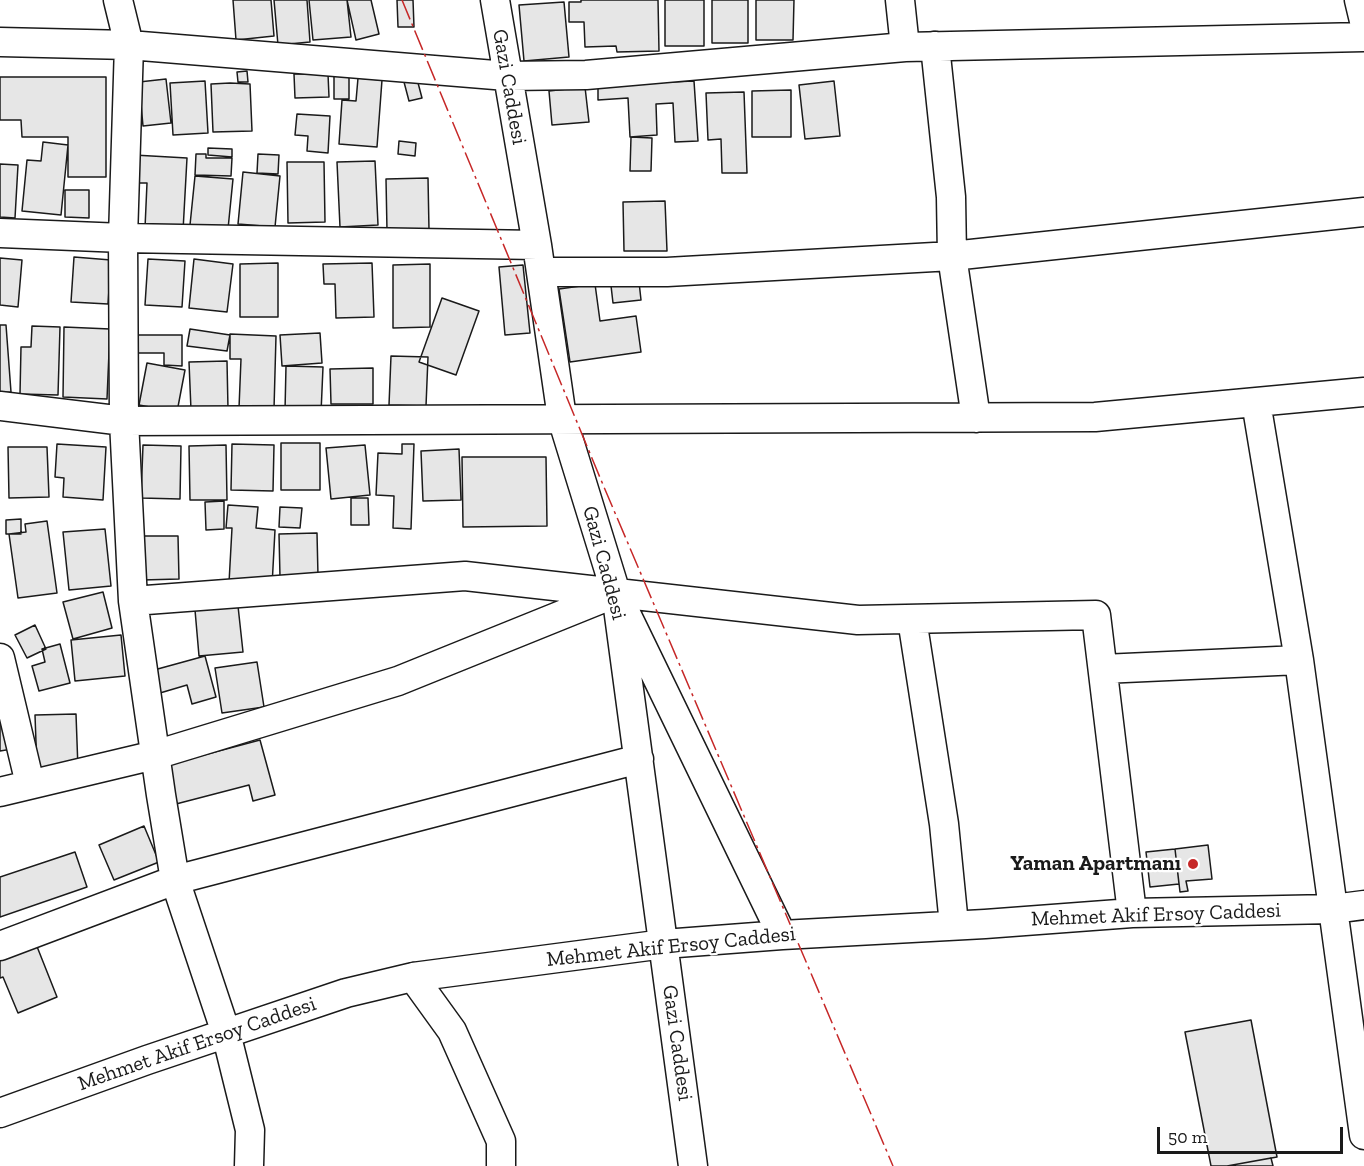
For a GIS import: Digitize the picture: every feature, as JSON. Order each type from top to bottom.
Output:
[{"type":"street","points":[[118,0],[129,45],[123,238],[124,421],[133,601],[175,880],[226,1034],[250,1130],[249,1166]]},
{"type":"street","name":"Gazi Caddesi","points":[[495,0],[539,259],[562,418],[616,593],[693,1166]]},
{"type":"street","points":[[900,0],[905,47]]},
{"type":"street","points":[[1359,0],[1364,21]]},
{"type":"street","points":[[0,42],[129,45],[507,76],[586,75],[905,47],[1364,37]]},
{"type":"street","points":[[935,46],[951,197],[952,256],[976,418]]},
{"type":"street","points":[[0,232],[539,259],[667,272],[952,256],[1364,212]]},
{"type":"street","points":[[0,406],[124,421],[1095,417],[1364,392]]},
{"type":"street","points":[[1257,402],[1299,660],[1364,1135]]},
{"type":"street","points":[[133,601],[465,576],[858,620],[1096,615],[1132,912]]},
{"type":"street","points":[[0,792],[155,756],[398,681],[616,593]]},
{"type":"street","points":[[616,593],[782,935]]},
{"type":"street","points":[[912,619],[944,824],[954,925]]},
{"type":"street","points":[[0,658],[30,784]]},
{"type":"street","points":[[1103,669],[1299,660]]},
{"type":"street","points":[[0,946],[175,880],[639,759]]},
{"type":"street","name":"Mehmet Akif Ersoy Caddesi","points":[[0,1113],[346,993],[413,977],[664,944],[782,935],[1132,912],[1334,909],[1364,905]]},
{"type":"street","points":[[413,977],[452,1031],[501,1142],[501,1166]]},
{"type":"building","points":[[233,0],[271,0],[274,36],[236,40]]},
{"type":"building","points":[[274,0],[307,0],[310,42],[278,45]]},
{"type":"building","points":[[309,0],[347,0],[351,37],[313,40]]},
{"type":"building","points":[[347,0],[371,0],[379,34],[356,40]]},
{"type":"building","points":[[397,0],[413,0],[414,27],[398,27]]},
{"type":"building","points":[[581,0],[658,0],[659,51],[617,52],[616,46],[585,47],[584,22],[569,22],[569,2],[581,2]]},
{"type":"building","points":[[665,0],[704,0],[704,46],[665,46]]},
{"type":"building","points":[[712,0],[748,0],[748,43],[712,43]]},
{"type":"building","points":[[756,0],[794,0],[793,40],[756,40]]},
{"type":"building","points":[[564,2],[569,57],[524,61],[519,5]]},
{"type":"building","points":[[247,71],[248,82],[238,82],[237,72]]},
{"type":"building","points":[[294,74],[328,74],[329,97],[295,98]]},
{"type":"building","points":[[334,74],[349,74],[349,99],[334,99]]},
{"type":"building","points":[[0,77],[106,77],[106,177],[68,177],[68,137],[22,137],[21,120],[0,120]]},
{"type":"building","points":[[358,78],[382,80],[377,147],[339,144],[342,100],[356,101]]},
{"type":"building","points":[[166,79],[171,123],[143,126],[139,82]]},
{"type":"building","points":[[417,79],[422,98],[409,101],[404,82]]},
{"type":"building","points":[[205,81],[208,133],[173,135],[170,83]]},
{"type":"building","points":[[694,81],[698,141],[675,142],[673,103],[656,104],[657,135],[630,137],[628,98],[598,100],[598,85]]},
{"type":"building","points":[[834,81],[840,136],[805,139],[799,85]]},
{"type":"building","points":[[211,84],[250,84],[252,131],[213,132]]},
{"type":"building","points":[[585,87],[589,122],[552,125],[549,91]]},
{"type":"building","points":[[791,90],[791,137],[752,137],[752,91]]},
{"type":"building","points":[[744,92],[747,173],[722,173],[721,139],[708,140],[706,93]]},
{"type":"building","points":[[297,114],[330,116],[328,153],[307,151],[308,136],[295,135]]},
{"type":"building","points":[[631,137],[652,138],[651,171],[630,171]]},
{"type":"building","points":[[399,141],[416,143],[415,156],[398,154]]},
{"type":"building","points":[[43,142],[68,145],[61,215],[22,211],[27,160],[41,161]]},
{"type":"building","points":[[208,148],[232,149],[232,157],[208,155]]},
{"type":"building","points":[[196,154],[206,154],[206,158],[232,158],[231,176],[195,175]]},
{"type":"building","points":[[258,154],[279,155],[278,174],[257,173]]},
{"type":"building","points":[[134,155],[187,158],[183,231],[145,228],[147,183],[133,183]]},
{"type":"building","points":[[375,161],[378,225],[340,227],[337,162]]},
{"type":"building","points":[[287,162],[324,162],[325,222],[288,223]]},
{"type":"building","points":[[0,164],[18,165],[15,218],[0,217]]},
{"type":"building","points":[[243,172],[280,176],[275,227],[238,224]]},
{"type":"building","points":[[195,176],[233,179],[228,229],[190,225]]},
{"type":"building","points":[[428,178],[429,230],[387,231],[386,179]]},
{"type":"building","points":[[65,190],[89,190],[89,218],[65,217]]},
{"type":"building","points":[[665,201],[667,251],[624,251],[623,202]]},
{"type":"building","points":[[74,257],[111,260],[108,304],[71,302]]},
{"type":"building","points":[[0,258],[22,260],[18,307],[0,305]]},
{"type":"building","points":[[148,259],[185,261],[182,307],[145,305]]},
{"type":"building","points":[[194,259],[233,264],[227,312],[189,308]]},
{"type":"building","points":[[278,263],[278,317],[240,317],[240,264]]},
{"type":"building","points":[[372,263],[374,317],[336,318],[335,284],[324,284],[323,264]]},
{"type":"building","points":[[430,264],[430,327],[393,328],[393,265]]},
{"type":"building","points":[[523,265],[530,333],[505,335],[499,267]]},
{"type":"building","points":[[638,273],[641,300],[613,303],[610,277]]},
{"type":"building","points":[[595,284],[600,321],[636,316],[641,352],[570,362],[559,289]]},
{"type":"building","points":[[442,298],[479,311],[456,375],[419,362]]},
{"type":"building","points":[[0,325],[6,325],[11,392],[0,393]]},
{"type":"building","points":[[32,326],[60,327],[58,395],[20,394],[21,347],[31,347]]},
{"type":"building","points":[[64,327],[110,329],[107,399],[63,397]]},
{"type":"building","points":[[190,329],[230,335],[227,351],[187,346]]},
{"type":"building","points":[[320,333],[322,363],[282,366],[280,335]]},
{"type":"building","points":[[230,334],[276,336],[274,409],[239,408],[241,359],[230,359]]},
{"type":"building","points":[[136,335],[182,335],[182,366],[164,365],[164,353],[136,353]]},
{"type":"building","points":[[391,356],[428,357],[426,406],[389,405]]},
{"type":"building","points":[[227,361],[228,409],[191,410],[189,362]]},
{"type":"building","points":[[147,363],[185,370],[177,412],[139,405]]},
{"type":"building","points":[[286,366],[323,367],[321,413],[285,411]]},
{"type":"building","points":[[373,368],[373,404],[331,404],[330,369]]},
{"type":"building","points":[[281,443],[320,443],[320,490],[281,490]]},
{"type":"building","points":[[57,444],[106,447],[103,500],[63,497],[64,478],[55,477]]},
{"type":"building","points":[[232,444],[274,445],[273,491],[231,490]]},
{"type":"building","points":[[402,444],[414,444],[411,529],[393,528],[394,496],[376,495],[378,453],[402,454]]},
{"type":"building","points":[[143,445],[181,446],[180,499],[141,498]]},
{"type":"building","points":[[226,445],[227,500],[190,500],[189,446]]},
{"type":"building","points":[[365,445],[370,495],[331,499],[326,448]]},
{"type":"building","points":[[8,447],[47,447],[49,497],[9,498]]},
{"type":"building","points":[[459,449],[461,500],[423,501],[421,451]]},
{"type":"building","points":[[462,457],[546,457],[547,526],[463,527]]},
{"type":"building","points":[[351,498],[368,498],[369,525],[351,525]]},
{"type":"building","points":[[224,501],[224,529],[206,530],[205,502]]},
{"type":"building","points":[[228,505],[258,507],[256,528],[275,530],[272,586],[229,583],[232,528],[226,528]]},
{"type":"building","points":[[280,507],[302,508],[300,528],[279,527]]},
{"type":"building","points":[[21,519],[21,534],[6,534],[6,520]]},
{"type":"building","points":[[47,521],[57,593],[18,598],[9,534],[26,532],[25,524]]},
{"type":"building","points":[[105,529],[111,586],[69,590],[63,532]]},
{"type":"building","points":[[317,533],[318,576],[280,577],[279,534]]},
{"type":"building","points":[[141,536],[178,536],[179,579],[142,580]]},
{"type":"building","points":[[103,592],[112,628],[73,639],[63,602]]},
{"type":"building","points":[[238,606],[243,652],[199,656],[195,610]]},
{"type":"building","points":[[35,625],[46,649],[27,658],[15,635]]},
{"type":"building","points":[[121,635],[125,676],[75,681],[71,640]]},
{"type":"building","points":[[60,644],[70,683],[39,691],[32,666],[45,662],[42,649]]},
{"type":"building","points":[[205,656],[216,697],[192,704],[187,685],[160,693],[154,670]]},
{"type":"building","points":[[257,662],[264,707],[222,713],[215,668]]},
{"type":"building","points":[[0,704],[18,748],[0,751]]},
{"type":"building","points":[[76,714],[78,769],[37,770],[35,715]]},
{"type":"building","points":[[260,740],[275,795],[253,801],[249,785],[176,804],[166,765]]},
{"type":"building","points":[[144,826],[159,862],[114,880],[99,845]]},
{"type":"building","name":"Yaman Apartmanı","points":[[1208,845],[1212,879],[1186,881],[1188,891],[1180,892],[1175,849]]},
{"type":"building","points":[[1175,849],[1179,884],[1150,887],[1146,852]]},
{"type":"building","points":[[75,852],[87,887],[0,917],[0,877]]},
{"type":"building","points":[[36,944],[57,997],[18,1013],[3,977],[0,978],[0,959]]},
{"type":"building","points":[[1251,1020],[1277,1157],[1227,1166],[1211,1166],[1185,1032]]},
{"type":"building","points":[[1271,1158],[1273,1166],[1227,1166]]},
{"type":"power","points":[[402,0],[601,480],[893,1166]]},
{"type":"place","name":"Yaman Apartmanı","points":[[1193,864]]}]
